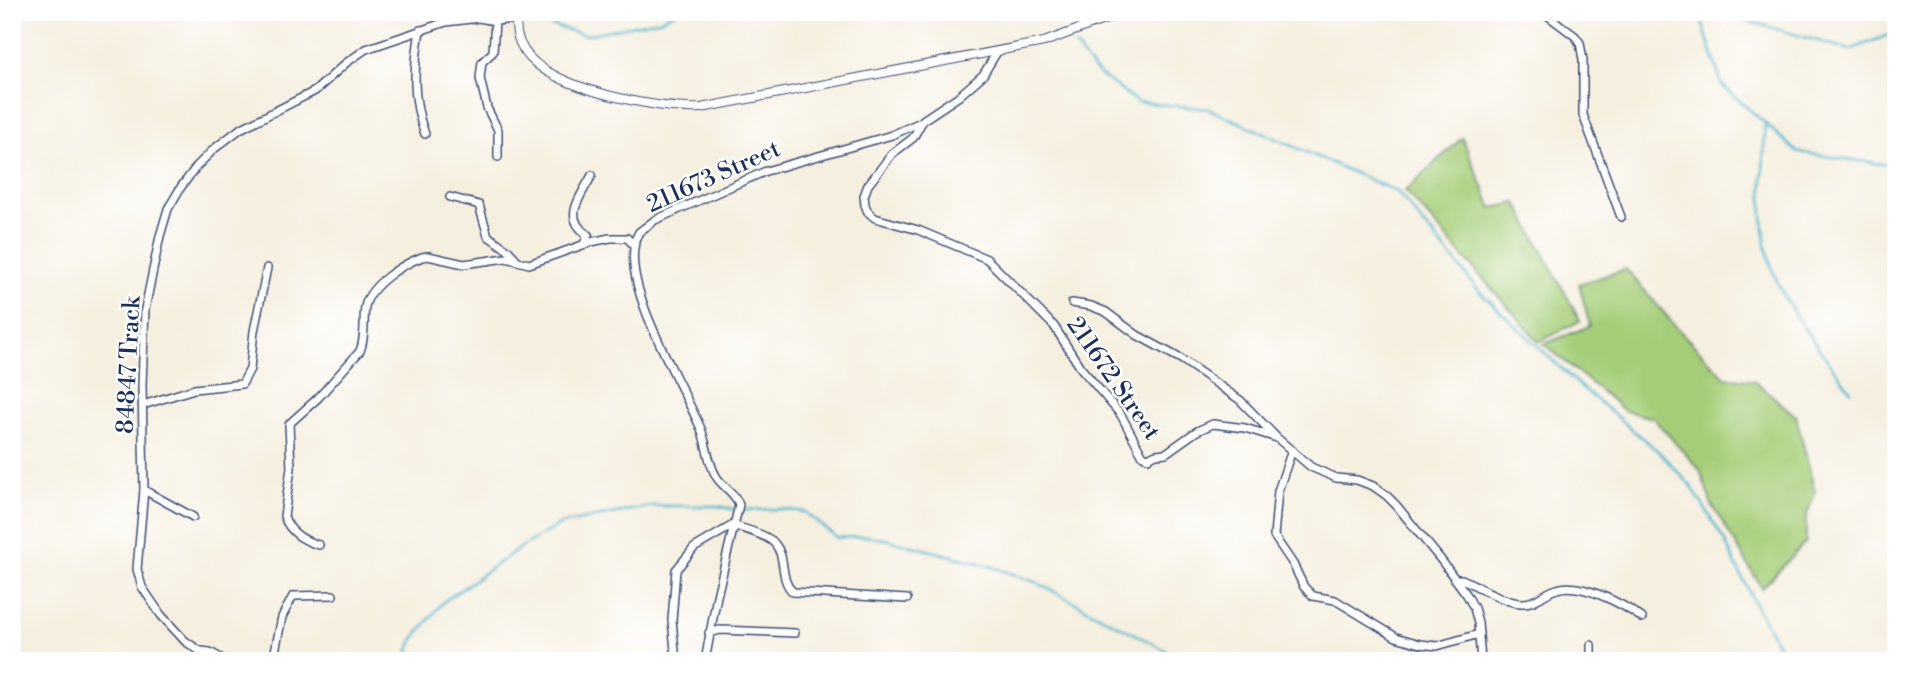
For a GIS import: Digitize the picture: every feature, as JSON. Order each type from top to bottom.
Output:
[{"type":"street","points":[[517,15],[516,30],[529,57],[555,74],[624,99],[680,109],[1044,42],[1125,12]]},
{"type":"street","points":[[1543,12],[1576,36],[1580,43],[1583,60],[1583,115],[1621,217]]},
{"type":"street","name":"84847 Track","points":[[205,661],[200,651],[180,637],[161,615],[142,587],[137,569],[144,491],[142,360],[145,309],[168,209],[188,176],[234,134],[306,97],[366,49],[446,22],[477,15],[495,21],[517,15]]},
{"type":"street","points":[[495,21],[493,52],[482,62],[480,78],[487,108],[498,130],[498,157]]},
{"type":"street","points":[[420,30],[414,94],[425,134]]},
{"type":"street","points":[[926,119],[983,75],[997,52]]},
{"type":"street","name":"211673 Street","points":[[319,545],[298,535],[286,524],[284,516],[291,468],[289,424],[318,398],[357,355],[363,342],[365,304],[386,279],[415,259],[428,256],[464,264],[506,258],[529,264],[610,237],[627,238],[633,244],[639,232],[655,220],[765,171],[892,135],[926,119]]},
{"type":"street","name":"211672 Street","points":[[926,119],[913,138],[892,155],[868,185],[864,196],[868,212],[875,218],[918,230],[987,259],[1001,276],[1054,326],[1080,367],[1121,415],[1143,456],[1148,458],[1166,453],[1197,430],[1213,425],[1245,428],[1277,438],[1311,467],[1336,478],[1357,480],[1373,486],[1388,496],[1455,579],[1474,608],[1481,661]]},
{"type":"street","points":[[584,244],[588,234],[575,222],[574,214],[592,175]]},
{"type":"street","points":[[450,197],[479,205],[485,233],[518,260]]},
{"type":"street","points":[[633,244],[635,243],[632,265],[650,318],[704,435],[716,477],[738,501],[705,661]]},
{"type":"street","points":[[143,405],[194,389],[242,384],[250,369],[254,331],[267,268]]},
{"type":"street","points":[[1073,303],[1106,312],[1137,335],[1181,359],[1240,400],[1277,438]]},
{"type":"street","points":[[1292,450],[1278,491],[1274,512],[1274,536],[1293,564],[1304,587],[1313,596],[1335,600],[1396,637],[1420,644],[1437,646],[1479,634]]},
{"type":"street","points":[[144,491],[193,517]]},
{"type":"street","points":[[733,525],[772,541],[776,546],[787,586],[793,592],[907,599]]},
{"type":"street","points":[[674,659],[672,621],[676,570],[694,548],[733,525]]},
{"type":"street","points":[[1455,579],[1462,579],[1522,603],[1533,601],[1556,589],[1571,587],[1623,604],[1642,618]]},
{"type":"street","points":[[273,661],[282,617],[293,596],[333,596]]},
{"type":"street","points":[[709,633],[794,632]]},
{"type":"street","points":[[1591,645],[1591,661]]},
{"type":"street","points":[[200,651],[226,661]]},
{"type":"street","points":[[1491,661],[1506,661]]},
{"type":"green space","points":[[1462,138],[1492,208],[1517,203],[1580,321],[1539,342],[1405,191]]},
{"type":"green space","points":[[1626,269],[1677,328],[1725,377],[1755,381],[1796,416],[1815,492],[1806,518],[1806,542],[1762,588],[1711,503],[1700,470],[1653,418],[1625,411],[1544,344],[1590,326],[1579,284]]},
{"type":"waterway","points":[[523,12],[528,19],[585,35],[659,20],[677,12]]},
{"type":"waterway","points":[[1068,12],[1071,20]]},
{"type":"waterway","points":[[1699,12],[1722,85],[1797,152],[1896,166]]},
{"type":"waterway","points":[[1717,12],[1850,50],[1896,32]]},
{"type":"waterway","points":[[1075,46],[1095,71],[1137,102],[1209,109],[1397,192],[1480,292],[1581,387],[1659,452],[1692,487],[1724,540],[1787,661]]},
{"type":"waterway","points":[[1765,123],[1763,208],[1769,258],[1793,311],[1851,391]]},
{"type":"waterway","points":[[405,661],[413,640],[443,602],[521,547],[561,524],[651,506],[718,506],[736,510]]},
{"type":"waterway","points":[[744,510],[782,509],[805,512],[837,538],[868,536],[987,565],[1036,582],[1186,661]]}]
